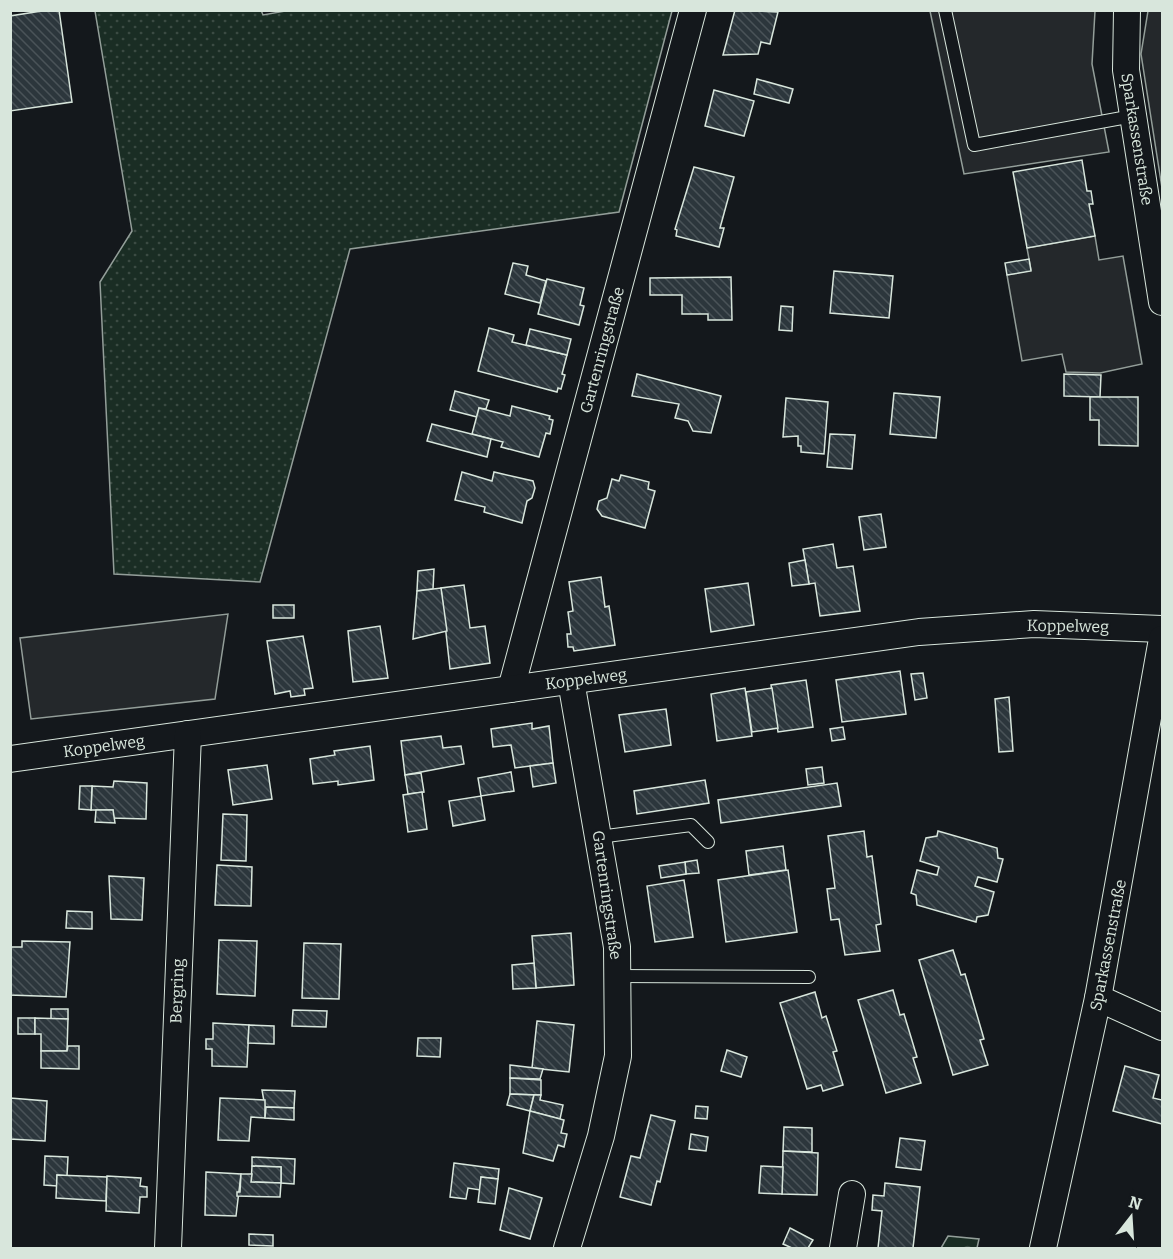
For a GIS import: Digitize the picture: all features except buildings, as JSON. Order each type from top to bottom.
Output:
[{"type":"street","name":"Gartenringstraße","points":[[511,689],[693,10]]},
{"type":"street","name":"Sparkassenstraße","points":[[1127,10],[1125,70],[1162,302]]},
{"type":"street","name":"Koppelweg","points":[[10,759],[919,632],[1034,624],[1162,629]]},
{"type":"street","name":"Sparkassenstraße","points":[[1043,1248],[1098,998],[1162,639]]},
{"type":"street","name":"Gartenringstraße","points":[[567,1248],[601,1136],[618,1056],[617,947],[571,681]]},
{"type":"street","name":"Bergring","points":[[168,1248],[188,734]]},
{"type":"street","points":[[1098,998],[1162,1027]]},
{"type":"street","points":[[843,1248],[852,1194]]},
{"type":"lane","points":[[945,10],[974,145],[1133,116]]},
{"type":"lane","points":[[599,837],[691,825],[708,842]]},
{"type":"lane","points":[[617,976],[809,977]]},
{"type":"green space","points":[[261,10],[263,15],[291,10],[672,11],[619,212],[350,249],[260,582],[114,574],[100,282],[132,231],[95,11]]},
{"type":"green space","points":[[948,1236],[979,1239],[977,1248],[941,1248]]},
{"type":"shaded area","points":[[930,11],[1095,11],[1092,64],[1109,152],[964,174]]},
{"type":"shaded area","points":[[1148,11],[1162,11],[1162,188],[1141,54]]},
{"type":"shaded area","points":[[1095,236],[1099,260],[1123,256],[1142,364],[1100,373],[1066,372],[1062,354],[1022,361],[1007,275],[1031,270],[1027,248]]},
{"type":"shaded area","points":[[228,614],[215,699],[31,719],[20,638]]}]
